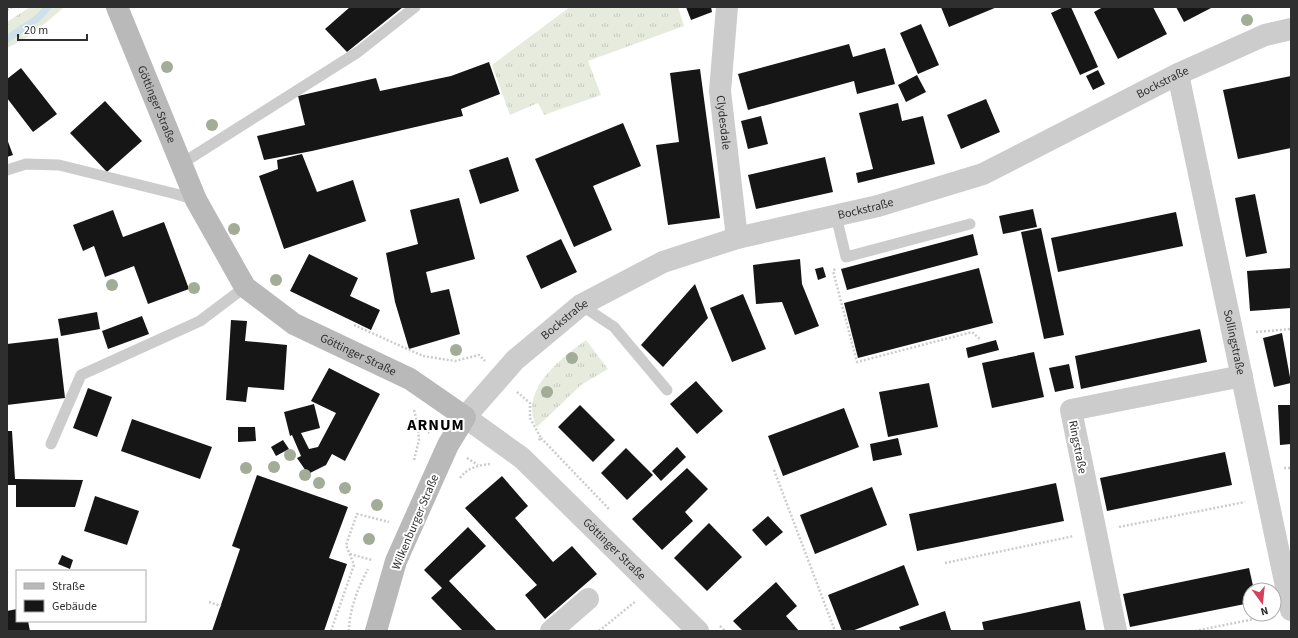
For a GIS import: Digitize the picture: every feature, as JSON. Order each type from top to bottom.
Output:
[{"type":"main road","name":"Göttinger Straße","points":[[117,7],[196,200],[245,287],[294,324],[410,379],[465,417]]},
{"type":"main road","name":"Wilkenburger Straße","points":[[376,631],[396,560],[448,445],[465,417]]},
{"type":"street","name":"Clydesdale","points":[[727,7],[720,91],[737,238]]},
{"type":"street","name":"Bockstraße","points":[[465,417],[515,360],[581,305],[663,262],[737,238],[878,206],[983,174],[1178,74],[1266,35],[1291,29]]},
{"type":"street","name":"Sollingstraße","points":[[1178,74],[1242,376],[1284,612]]},
{"type":"street","name":"Ringstraße","points":[[1116,631],[1071,410],[1242,376]]},
{"type":"street","name":"Göttinger Straße","points":[[465,417],[522,458],[698,631]]},
{"type":"street","points":[[551,631],[588,599]]},
{"type":"lane","points":[[181,164],[358,52],[415,7]]},
{"type":"lane","points":[[7,170],[26,164],[59,165],[196,200]]},
{"type":"lane","points":[[836,216],[846,257],[970,224]]},
{"type":"lane","points":[[51,444],[81,375],[200,320],[245,287]]},
{"type":"lane","points":[[581,305],[614,327],[667,390]]},
{"type":"path","points":[[7,10],[12,7]]},
{"type":"path","points":[[846,257],[833,271],[857,362],[972,332],[981,340]]},
{"type":"path","points":[[352,324],[423,356]]},
{"type":"path","points":[[1232,333],[1291,329]]},
{"type":"path","points":[[774,470],[835,631]]},
{"type":"path","points":[[331,631],[354,565],[346,545],[357,514],[385,521]]},
{"type":"path","points":[[350,553],[369,559]]},
{"type":"path","points":[[599,631],[636,600]]},
{"type":"path","points":[[209,602],[221,606]]},
{"type":"path","points":[[1195,631],[1284,612]]},
{"type":"green space","points":[[30,7],[64,7],[30,35],[7,48],[7,22]]},
{"type":"green space","points":[[570,7],[678,7],[684,26],[588,61],[601,95],[544,115],[538,103],[510,115],[492,65]]},
{"type":"green space","points":[[586,340],[608,369],[581,385],[537,427],[533,414],[533,401],[537,389],[554,366]]},
{"type":"building","points":[[350,7],[403,7],[347,52],[325,29]]},
{"type":"building","points":[[686,7],[711,7],[712,12],[691,20]]},
{"type":"building","points":[[941,7],[997,7],[949,27]]},
{"type":"building","points":[[1064,7],[1071,7],[1098,67],[1080,75],[1051,13]]},
{"type":"building","points":[[1103,7],[1153,7],[1167,34],[1118,59],[1094,12]]},
{"type":"building","points":[[1176,7],[1213,7],[1184,22]]},
{"type":"building","points":[[921,24],[939,65],[918,74],[900,33]]},
{"type":"building","points":[[849,44],[853,57],[885,48],[895,84],[857,94],[854,81],[748,110],[738,74]]},
{"type":"building","points":[[489,62],[500,94],[461,109],[463,116],[312,151],[264,160],[257,136],[305,125],[298,96],[376,78],[380,91],[451,76]]},
{"type":"building","points":[[21,68],[57,114],[33,132],[7,98],[7,79]]},
{"type":"building","points":[[700,69],[720,218],[668,225],[656,145],[679,142],[670,73]]},
{"type":"building","points":[[1098,70],[1105,84],[1093,90],[1086,76]]},
{"type":"building","points":[[917,75],[926,92],[906,102],[898,85]]},
{"type":"building","points":[[1291,76],[1291,148],[1238,159],[1223,90]]},
{"type":"building","points":[[986,99],[1000,132],[961,149],[947,115]]},
{"type":"building","points":[[105,101],[142,141],[107,172],[70,133]]},
{"type":"building","points":[[898,103],[902,121],[923,116],[935,164],[858,183],[856,173],[873,169],[859,113]]},
{"type":"building","points":[[761,116],[768,144],[748,149],[741,121]]},
{"type":"building","points":[[623,123],[641,166],[593,186],[612,230],[574,247],[535,159]]},
{"type":"building","points":[[7,139],[13,155],[7,157]]},
{"type":"building","points":[[302,154],[317,192],[353,180],[366,221],[284,249],[259,176],[278,169],[277,160]]},
{"type":"building","points":[[508,157],[519,191],[480,204],[469,170]]},
{"type":"building","points":[[825,157],[833,192],[756,209],[748,175]]},
{"type":"building","points":[[1255,194],[1267,253],[1246,257],[1235,198]]},
{"type":"building","points":[[459,198],[475,259],[426,272],[431,293],[449,289],[460,334],[409,349],[395,302],[386,253],[418,244],[410,210]]},
{"type":"building","points":[[1033,209],[1037,227],[1003,234],[999,216]]},
{"type":"building","points":[[113,210],[123,237],[164,222],[189,289],[148,304],[134,266],[105,277],[94,246],[83,251],[73,225]]},
{"type":"building","points":[[1176,212],[1183,246],[1058,272],[1051,238]]},
{"type":"building","points":[[1041,228],[1064,335],[1044,339],[1021,232]]},
{"type":"building","points":[[973,234],[978,255],[847,290],[841,269]]},
{"type":"building","points":[[561,239],[577,272],[541,289],[526,256]]},
{"type":"building","points":[[309,254],[358,278],[350,296],[380,310],[371,330],[290,291]]},
{"type":"building","points":[[800,259],[802,284],[819,326],[795,335],[782,302],[756,304],[753,265]]},
{"type":"building","points":[[823,267],[826,277],[818,280],[815,269]]},
{"type":"building","points":[[979,268],[993,323],[858,358],[844,303]]},
{"type":"building","points":[[1291,268],[1291,308],[1250,311],[1247,271]]},
{"type":"building","points":[[695,284],[708,318],[663,367],[641,345]]},
{"type":"building","points":[[743,294],[766,349],[732,362],[710,308]]},
{"type":"building","points":[[97,312],[100,329],[61,336],[58,319]]},
{"type":"building","points":[[142,316],[149,334],[108,349],[102,331]]},
{"type":"building","points":[[231,320],[247,321],[245,341],[287,345],[284,390],[248,387],[246,402],[226,400]]},
{"type":"building","points":[[1200,329],[1207,362],[1081,389],[1075,356]]},
{"type":"building","points":[[1282,333],[1291,383],[1274,387],[1263,338]]},
{"type":"building","points":[[58,338],[65,398],[7,405],[7,344]]},
{"type":"building","points":[[996,340],[999,350],[968,358],[966,348]]},
{"type":"building","points":[[1034,352],[1044,397],[992,408],[982,363]]},
{"type":"building","points":[[1069,364],[1074,388],[1055,392],[1049,368]]},
{"type":"building","points":[[329,368],[380,394],[345,461],[332,454],[326,465],[308,474],[297,458],[301,456],[292,435],[290,436],[284,412],[314,404],[320,428],[301,433],[309,449],[318,447],[336,413],[311,401]]},
{"type":"building","points":[[696,381],[723,411],[697,434],[670,404]]},
{"type":"building","points":[[929,383],[938,427],[888,437],[879,392]]},
{"type":"building","points":[[88,388],[112,397],[97,437],[73,428]]},
{"type":"building","points":[[580,405],[615,440],[593,462],[558,427]]},
{"type":"building","points":[[1278,405],[1291,405],[1291,444],[1280,445]]},
{"type":"building","points":[[844,408],[859,447],[783,476],[768,436]]},
{"type":"building","points":[[132,419],[212,447],[200,479],[121,451]]},
{"type":"building","points":[[238,427],[255,427],[256,441],[238,442]]},
{"type":"building","points":[[7,431],[12,431],[15,479],[83,480],[75,507],[16,507],[16,485],[7,485]]},
{"type":"building","points":[[898,438],[902,455],[873,461],[870,444]]},
{"type":"building","points":[[283,440],[289,449],[276,456],[271,447]]},
{"type":"building","points":[[677,447],[686,457],[661,481],[652,471]]},
{"type":"building","points":[[626,448],[653,475],[627,500],[601,473]]},
{"type":"building","points":[[1225,452],[1232,485],[1107,511],[1100,478]]},
{"type":"building","points":[[687,468],[708,489],[685,512],[693,521],[662,550],[632,519]]},
{"type":"building","points":[[257,475],[348,507],[329,558],[347,564],[324,631],[212,631],[240,549],[232,546]]},
{"type":"building","points":[[502,476],[528,506],[515,518],[553,562],[572,546],[597,574],[545,619],[525,595],[537,585],[465,508]]},
{"type":"building","points":[[1056,483],[1064,521],[917,551],[909,514]]},
{"type":"building","points":[[872,487],[887,525],[815,554],[800,515]]},
{"type":"building","points":[[95,496],[139,511],[127,545],[84,531]]},
{"type":"building","points":[[768,516],[783,532],[766,546],[752,530]]},
{"type":"building","points":[[709,523],[742,557],[707,591],[674,558]]},
{"type":"building","points":[[468,527],[486,546],[449,581],[497,631],[463,631],[431,598],[442,588],[424,570]]},
{"type":"building","points":[[62,555],[73,560],[70,569],[58,564]]},
{"type":"building","points":[[904,565],[919,605],[852,631],[842,631],[828,595]]},
{"type":"building","points":[[1249,568],[1252,582],[1242,582],[1242,605],[1130,627],[1123,594]]},
{"type":"building","points":[[776,582],[797,606],[786,616],[799,631],[743,631],[733,621]]},
{"type":"building","points":[[1080,601],[1086,631],[984,631],[982,622]]},
{"type":"building","points":[[16,609],[16,622],[28,622],[30,631],[7,631],[7,611]]},
{"type":"building","points":[[945,611],[951,630],[901,631],[899,627]]},
{"type":"waterway","points":[[7,39],[38,18],[48,7]]},
{"type":"district","name":"ARNUM","points":[[436,424]]}]
